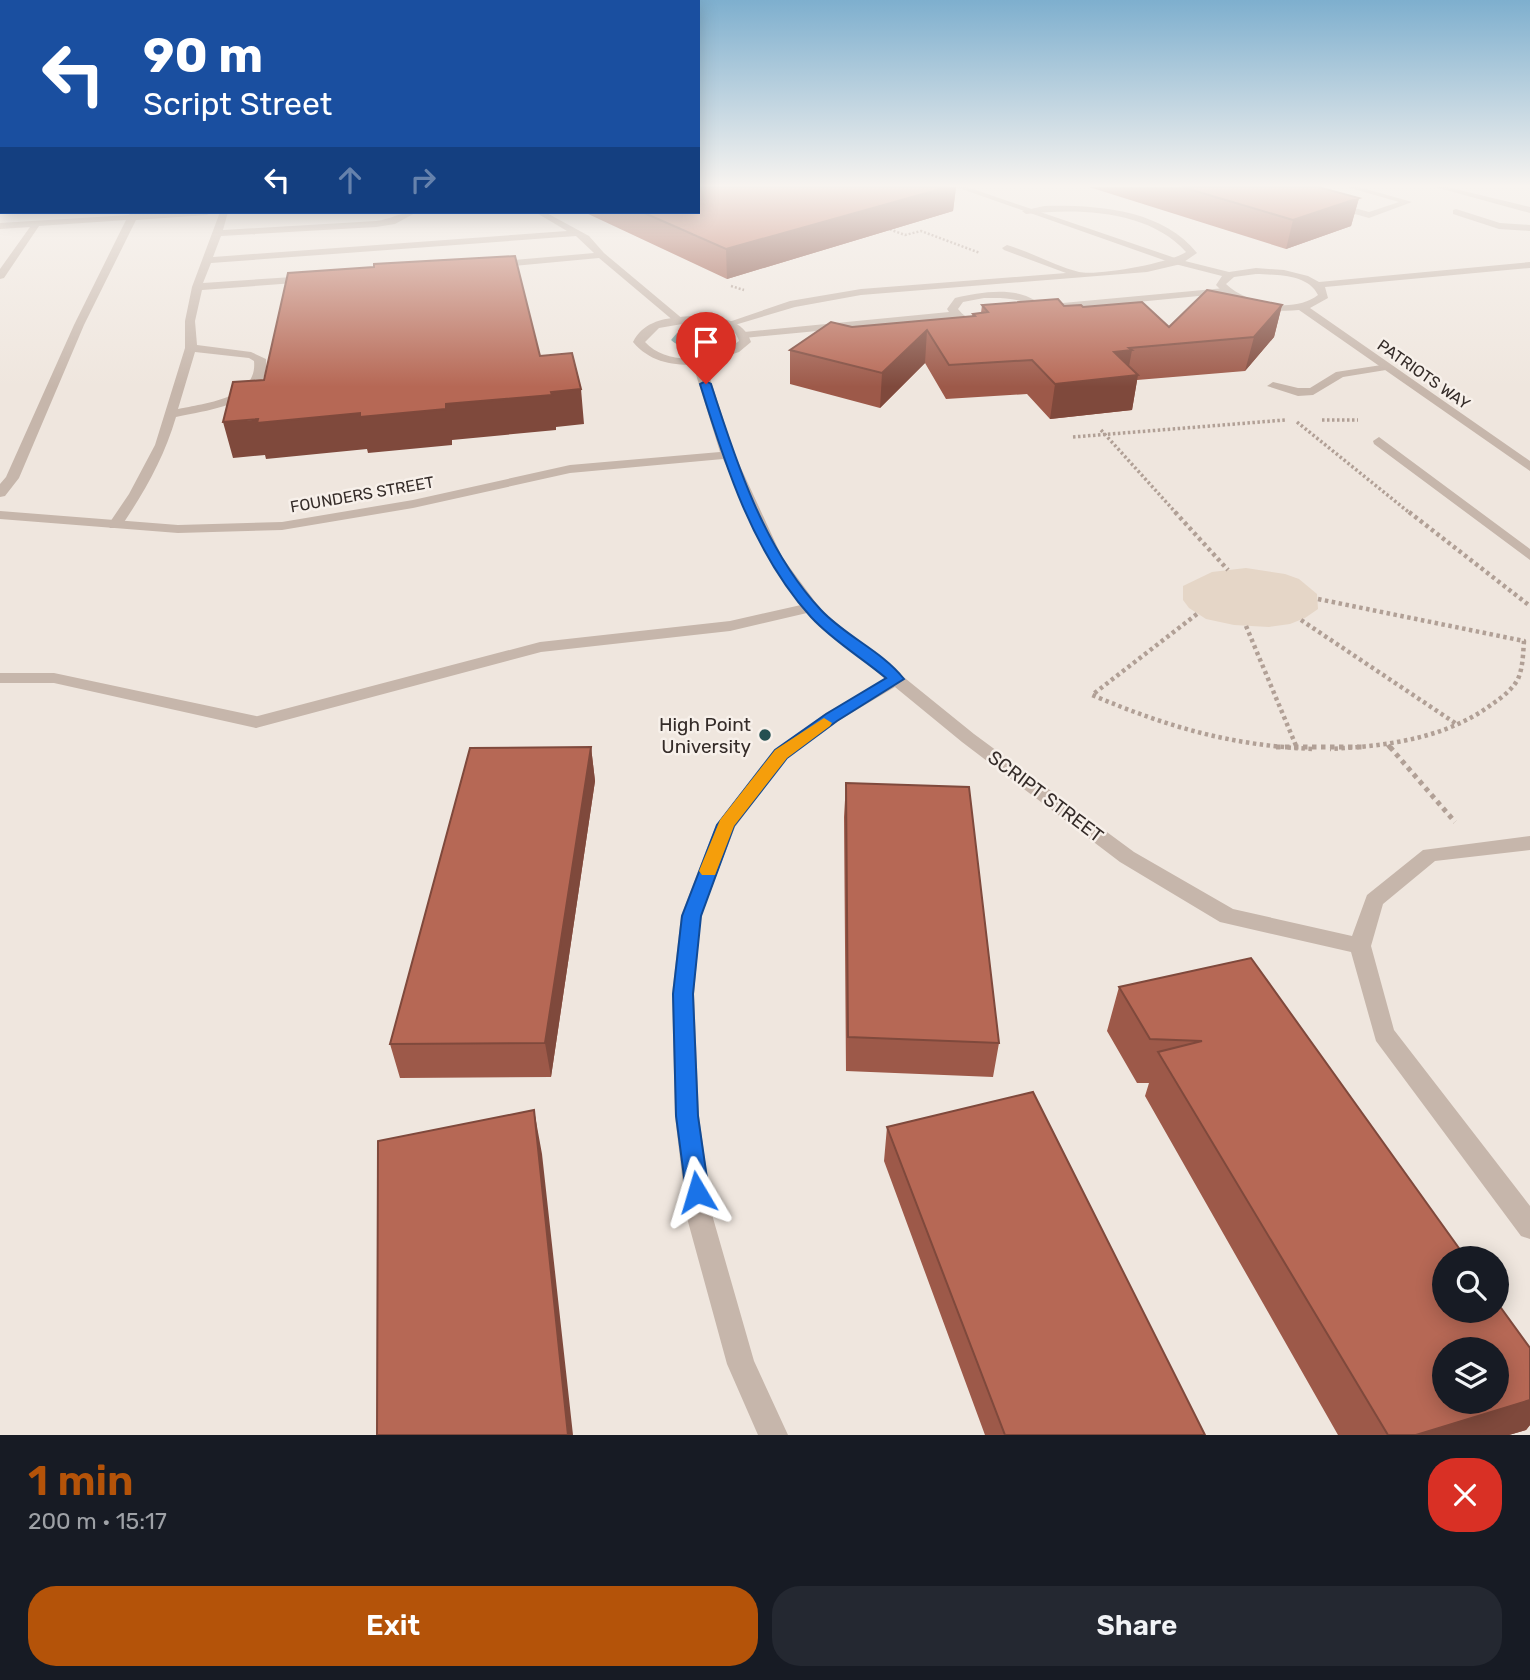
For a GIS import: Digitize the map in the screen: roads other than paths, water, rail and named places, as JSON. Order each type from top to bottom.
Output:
[{"type":"street","points":[[0,276],[15,254]]},
{"type":"street","points":[[0,493],[12,478],[79,325],[114,254]]},
{"type":"street","points":[[115,525],[149,472],[170,415],[191,348],[190,321],[197,287],[209,254]]},
{"type":"street","points":[[207,260],[290,254]]},
{"type":"street","points":[[1023,254],[1081,275]]},
{"type":"street","points":[[1041,308],[1043,316],[1038,322],[1014,329],[983,327],[963,321],[955,315],[953,309],[959,300],[984,295],[1020,298],[1041,308],[1225,291],[1266,306],[1301,307],[1313,304],[1324,296],[1317,285],[1305,279],[1273,271],[1229,275],[1154,254]]},
{"type":"street","points":[[728,324],[810,299],[864,289],[1147,269],[1178,262],[1190,254]]},
{"type":"street","points":[[485,265],[601,255],[679,320]]},
{"type":"street","points":[[1317,285],[1530,265]]},
{"type":"street","points":[[1225,291],[1221,285],[1229,275]]},
{"type":"street","points":[[197,287],[321,278]]},
{"type":"street","name":"PATRIOTS WAY","points":[[1301,307],[1530,467]]},
{"type":"street","points":[[744,335],[745,342],[729,355],[698,361],[664,359],[643,349],[639,342],[641,335],[650,328],[679,320],[696,319],[728,324],[744,335],[955,315]]},
{"type":"street","points":[[170,415],[232,399],[249,392],[258,384],[263,367],[260,359],[251,355],[191,348]]},
{"type":"street","name":"SCRIPT STREET","points":[[698,361],[728,455],[775,558],[811,607],[968,738],[1128,857],[1227,916],[1360,946]]},
{"type":"street","points":[[1273,386],[1298,392],[1312,391],[1340,374],[1388,367]]},
{"type":"street","points":[[1379,441],[1530,556]]},
{"type":"street","name":"FOUNDERS STREET","points":[[0,515],[178,529],[282,526],[413,503],[570,469],[728,455]]},
{"type":"street","points":[[1,681],[54,678],[257,722],[540,647],[730,625],[811,607]]},
{"type":"street","points":[[773,1435],[741,1364],[701,1218],[687,1116],[684,1008],[691,916],[726,825],[781,754],[832,717],[896,679]]},
{"type":"street","points":[[1530,843],[1430,855],[1374,900],[1360,946],[1384,1034],[1530,1227]]},
{"type":"water","points":[[689,330],[707,332],[713,340],[692,347],[671,340],[677,333]]},
{"type":"place","name":"High Point University","points":[[765,735]]}]
